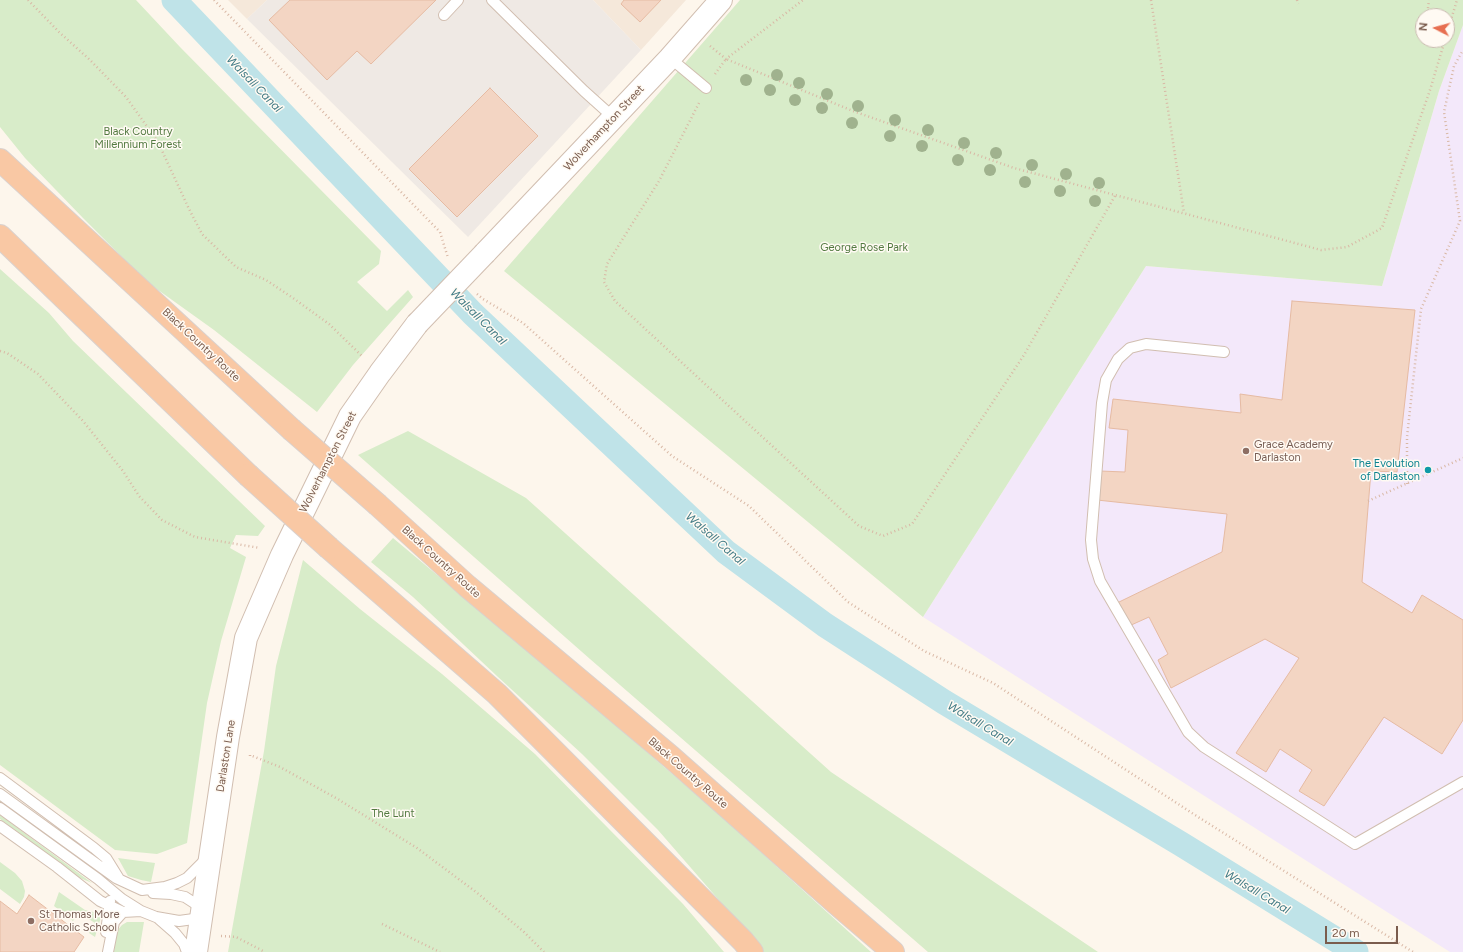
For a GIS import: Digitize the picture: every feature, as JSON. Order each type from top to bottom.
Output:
[{"type":"highway","points":[[0,150],[34,190]]},
{"type":"highway","name":"Black Country Route","points":[[0,160],[291,430],[467,586],[671,758],[836,904],[894,952]]},
{"type":"highway","points":[[0,236],[248,475],[329,548],[497,694],[743,941],[752,952]]},
{"type":"street","name":"Wolverhampton Street","points":[[279,561],[350,416],[380,372],[417,324],[614,118],[670,58],[720,0]]},
{"type":"street","name":"Darlaston Lane","points":[[196,952],[228,737],[246,638],[279,561]]},
{"type":"lane","points":[[444,15],[458,0]]},
{"type":"lane","points":[[492,0],[584,91],[614,118]]},
{"type":"lane","points":[[670,58],[706,88]]},
{"type":"lane","points":[[1224,352],[1146,344],[1130,348],[1118,359],[1106,380],[1102,403],[1091,540],[1093,559],[1100,581],[1188,732],[1204,747],[1355,844],[1463,782]]},
{"type":"lane","points":[[0,778],[106,858],[114,869],[119,880]]},
{"type":"lane","points":[[0,794],[82,855],[119,880],[142,890],[185,898],[202,913],[180,921],[156,917],[141,911],[122,899],[0,808]]},
{"type":"lane","points":[[0,826],[57,867],[100,901],[123,912],[141,911]]},
{"type":"lane","points":[[142,890],[165,887],[187,878],[211,853]]},
{"type":"lane","points":[[107,952],[104,943],[111,890]]},
{"type":"lane","points":[[107,952],[114,922],[123,912]]},
{"type":"lane","points":[[156,917],[175,933],[184,944],[187,952]]},
{"type":"path","points":[[28,0],[126,97],[158,142],[202,234],[236,267],[266,280],[329,324],[380,372]]},
{"type":"path","points":[[214,0],[440,232],[449,262]]},
{"type":"path","points":[[802,0],[726,59],[706,88],[659,181],[607,264],[604,282],[615,301],[859,526],[883,536],[912,524],[1024,355],[1116,194]]},
{"type":"path","points":[[1151,0],[1184,213]]},
{"type":"path","points":[[694,30],[726,59],[853,111],[1014,168],[1116,194],[1321,250],[1347,247],[1382,228],[1430,90],[1443,48]]},
{"type":"path","points":[[1407,484],[1407,437],[1421,309],[1460,221],[1444,112],[1454,66],[1463,50]]},
{"type":"path","points":[[473,289],[483,300],[523,323],[672,456],[749,506],[848,602],[924,651],[993,683],[1196,815],[1413,952]]},
{"type":"path","points":[[0,351],[7,353],[38,374],[83,420],[123,471],[139,496],[162,520],[195,537],[253,546],[279,561]]},
{"type":"path","points":[[1368,501],[1463,458]]},
{"type":"path","points":[[249,762],[250,755],[280,767],[336,798],[404,840],[476,892],[524,932],[544,952]]},
{"type":"path","points":[[382,924],[440,952]]},
{"type":"path","points":[[219,941],[220,935],[236,937],[265,952]]},
{"type":"shaded area","points":[[228,0],[267,0],[247,19]]},
{"type":"shaded area","points":[[267,0],[593,0],[641,50],[468,237],[247,19]]},
{"type":"shaded area","points":[[593,0],[686,0],[641,50]]},
{"type":"shaded area","name":"Grace Academy Darlaston","points":[[1463,25],[1463,952],[1450,952],[923,617],[1146,266],[1382,286],[1439,91]]},
{"type":"green space","name":"Black Country Millennium Forest","points":[[0,0],[136,0],[180,47],[381,251],[379,264],[357,282],[387,311],[408,290],[413,297],[353,365],[317,412],[214,330],[147,282],[25,158],[0,127]]},
{"type":"green space","name":"George Rose Park","points":[[740,0],[1463,0],[1463,25],[1455,47],[1455,8],[1415,8],[1415,48],[1455,48],[1439,91],[1382,286],[1146,266],[923,617],[504,271]]},
{"type":"green space","points":[[0,269],[49,313],[73,341],[265,526],[258,536],[236,535],[230,548],[246,557],[221,641],[207,703],[187,843],[157,854],[115,850],[0,765]]},
{"type":"green space","points":[[408,431],[526,498],[831,772],[1098,952],[928,952],[590,659],[358,455]]},
{"type":"green space","points":[[393,538],[590,703],[721,816],[871,952],[764,952],[658,830],[582,754],[413,597],[371,562]]},
{"type":"green space","name":"The Lunt","points":[[303,560],[360,609],[442,674],[535,754],[683,904],[724,952],[228,952],[264,751],[276,666]]},
{"type":"green space","points":[[0,799],[101,874],[100,876],[0,803]]},
{"type":"green space","points":[[0,815],[92,883],[80,878],[0,819]]},
{"type":"green space","points":[[118,858],[155,863],[151,882],[128,876]]},
{"type":"green space","points":[[0,862],[15,873],[22,881],[25,891],[24,897],[20,904],[0,889]]},
{"type":"green space","points":[[59,892],[85,910],[102,914],[95,937],[89,933],[95,923],[79,913],[73,921],[54,906]]},
{"type":"green space","points":[[127,922],[144,922],[139,952],[114,952],[116,932]]},
{"type":"building","points":[[290,0],[436,0],[371,64],[357,51],[327,80],[269,20]]},
{"type":"building","points":[[624,0],[661,0],[640,22],[621,4]]},
{"type":"building","points":[[490,88],[538,136],[457,217],[409,169]]},
{"type":"building","points":[[1292,301],[1415,310],[1397,472],[1371,471],[1362,582],[1412,613],[1422,595],[1463,620],[1463,720],[1442,754],[1384,717],[1324,806],[1299,791],[1312,770],[1280,749],[1266,772],[1236,753],[1299,658],[1265,639],[1171,688],[1158,660],[1168,654],[1149,617],[1129,626],[1117,603],[1222,552],[1227,514],[1097,500],[1100,471],[1125,472],[1128,430],[1109,428],[1113,399],[1241,413],[1240,394],[1282,400]]},
{"type":"building","name":"St Thomas More Catholic School","points":[[29,895],[84,937],[74,952],[0,952],[0,901],[17,914]]},
{"type":"waterway","name":"Walsall Canal","points":[[174,0],[473,314],[726,552],[825,625],[944,702],[1181,844],[1356,952]]},
{"type":"place","name":"Grace Academy Darlaston","points":[[1246,451]]},
{"type":"place","name":"The Evolution of Darlaston","points":[[1428,470]]},
{"type":"place","name":"St Thomas More Catholic School","points":[[31,921]]}]
